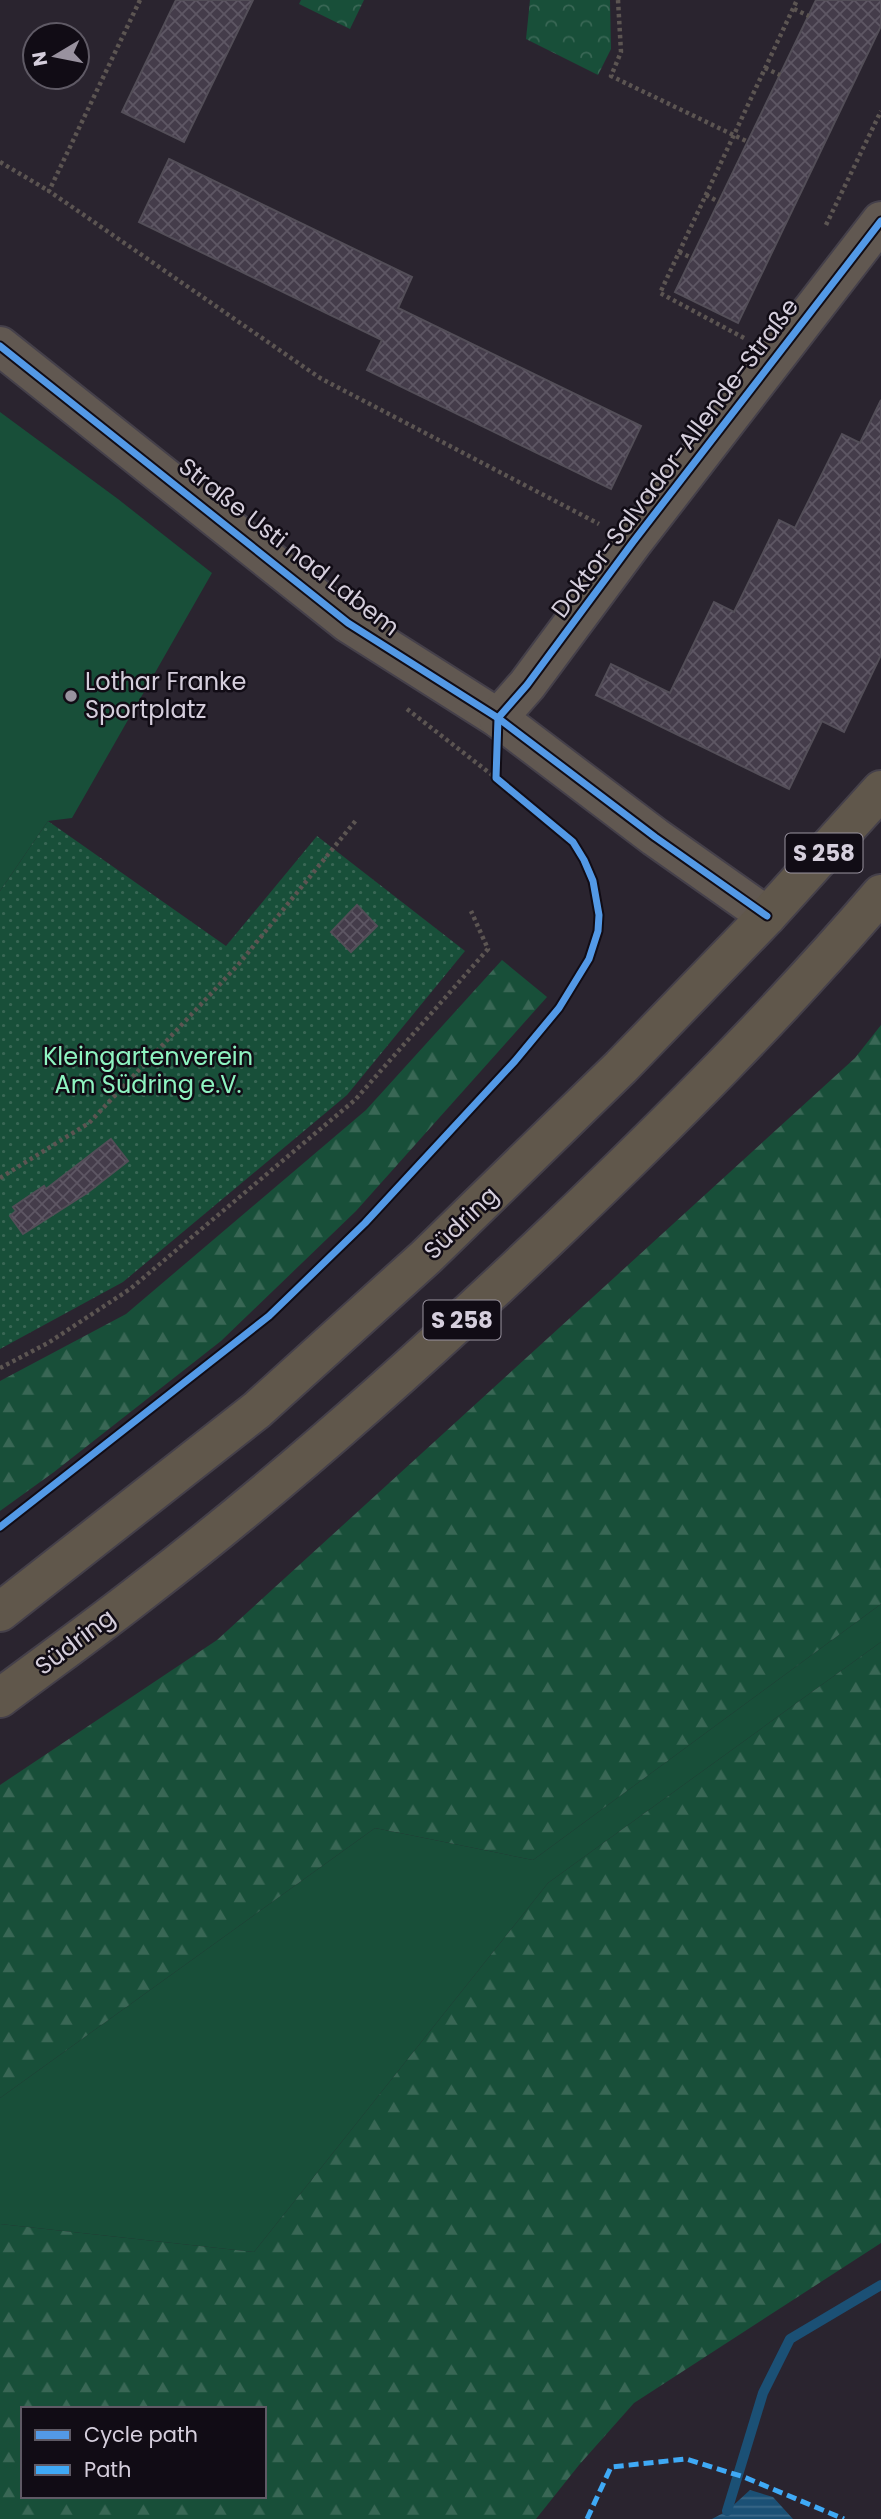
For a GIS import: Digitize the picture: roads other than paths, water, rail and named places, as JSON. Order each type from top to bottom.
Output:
[{"type":"main road","name":"Südring","points":[[0,1612],[257,1410],[426,1257],[621,1067],[767,916],[881,790]]},
{"type":"main road","name":"Südring","points":[[0,1698],[146,1589],[288,1474],[469,1314],[670,1121],[833,950],[881,894]]},
{"type":"street","name":"Doktor-Salvador-Allende-Straße","points":[[498,718],[527,685],[633,542],[881,221]]},
{"type":"street","name":"Straße Usti nad Labem","points":[[0,345],[348,623],[498,718],[655,837],[767,916]]},
{"type":"water","points":[[750,2490],[773,2497],[793,2519],[712,2519],[727,2511]]},
{"type":"waterway","points":[[727,2511],[763,2393],[790,2339],[881,2285]]},
{"type":"place","name":"Lothar Franke Sportplatz","points":[[71,696]]},
{"type":"park label","name":"Kleingartenverein Am Südring e.V.","points":[[148,1071]]}]
